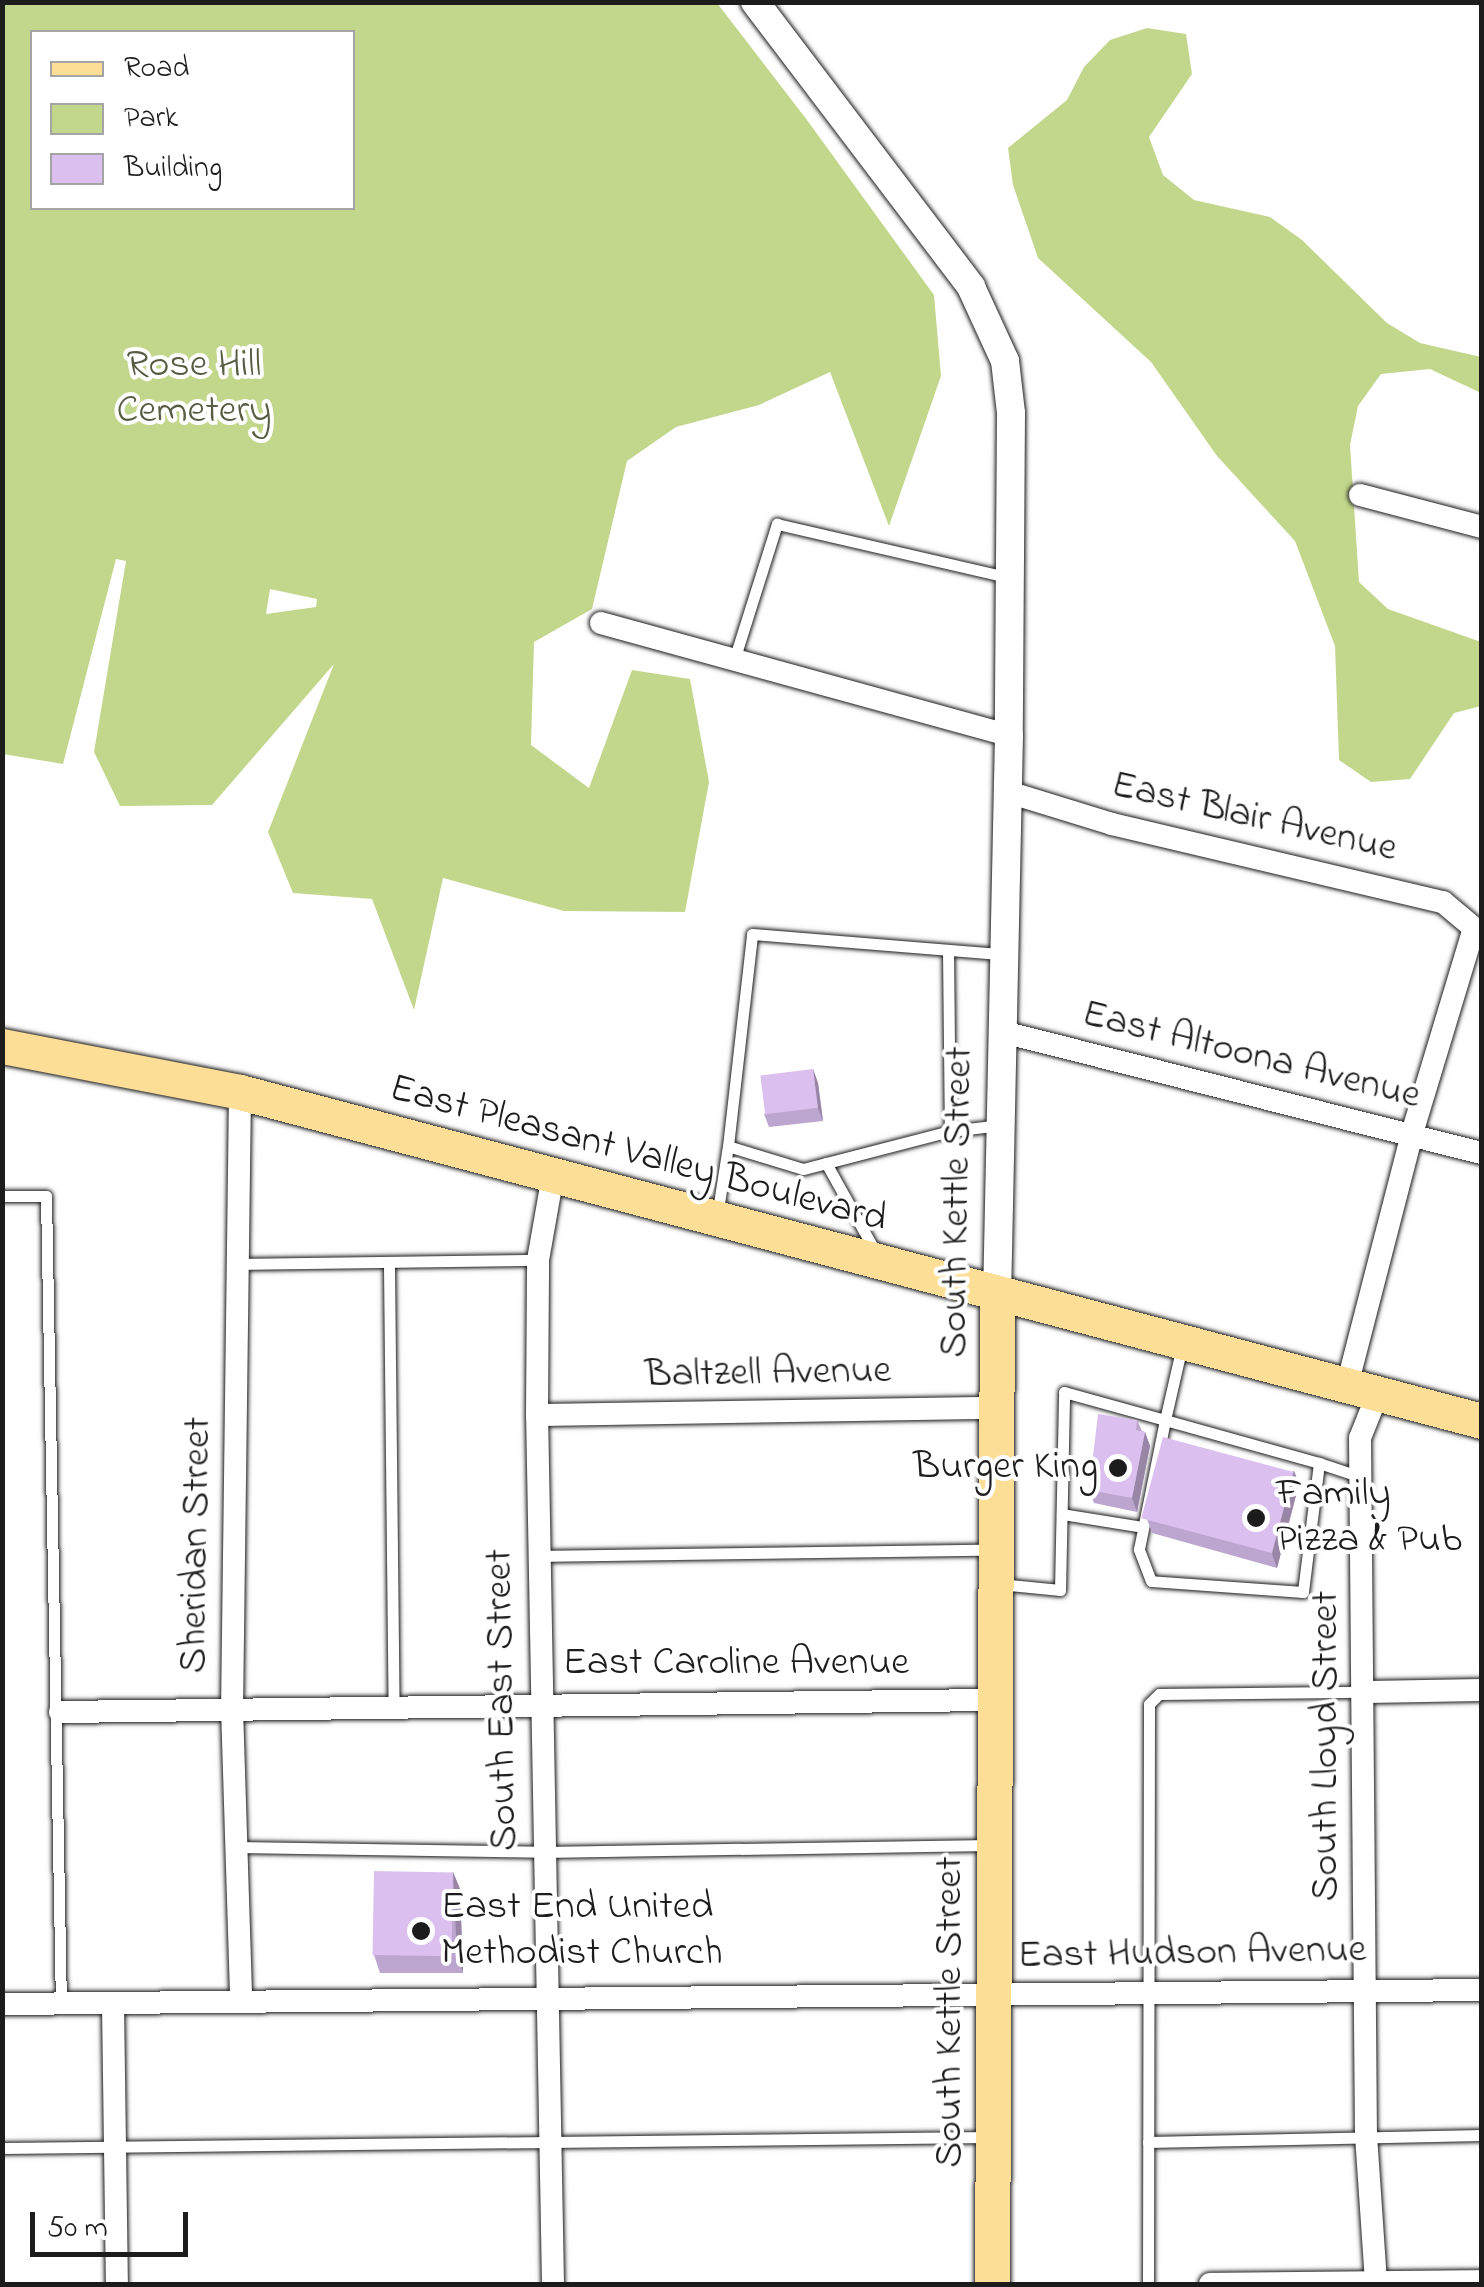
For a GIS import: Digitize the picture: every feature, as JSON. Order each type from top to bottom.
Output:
[{"type":"main road","name":"East Pleasant Valley Boulevard","points":[[2,1046],[240,1092],[998,1297],[1482,1421]]},
{"type":"main road","name":"South Kettle Street","points":[[992,2284],[992,1700],[998,1297]]},
{"type":"street","name":"South Kettle Street","points":[[755,2],[971,287],[1000,342],[1010,413],[1010,578],[998,1297]]},
{"type":"street","points":[[1360,495],[1482,527]]},
{"type":"street","points":[[600,623],[1009,735]]},
{"type":"street","name":"East Blair Avenue","points":[[1008,792],[1112,824],[1443,902],[1474,928]]},
{"type":"street","name":"South Lloyd Street","points":[[1376,2282],[1366,2137],[1367,1692],[1360,1438],[1363,1389],[1412,1134],[1474,928]]},
{"type":"street","name":"East Altoona Avenue","points":[[1003,1032],[1482,1153]]},
{"type":"street","name":"Sheridan Street","points":[[240,1092],[232,1708],[241,2000]]},
{"type":"street","name":"South East Street","points":[[552,2284],[543,1997],[537,1415],[538,1260],[553,1175]]},
{"type":"street","name":"Baltzell Avenue","points":[[537,1415],[999,1408]]},
{"type":"street","points":[[1367,1692],[1482,1690]]},
{"type":"street","name":"East Caroline Avenue","points":[[60,1712],[232,1708],[394,1712],[541,1702],[992,1700]]},
{"type":"street","name":"East Hudson Avenue","points":[[2,2004],[1147,1990],[1482,1990]]},
{"type":"street","points":[[114,2004],[116,2284]]},
{"type":"street","points":[[1210,2284],[1482,2281]]},
{"type":"lane","points":[[734,660],[777,524],[1010,578]]},
{"type":"lane","points":[[717,1220],[752,934],[1004,954]]},
{"type":"lane","points":[[948,950],[950,1130]]},
{"type":"lane","points":[[728,1146],[803,1168],[950,1130],[1001,1125]]},
{"type":"lane","points":[[826,1163],[883,1266]]},
{"type":"lane","points":[[2,1196],[46,1196],[60,1712],[62,2004]]},
{"type":"lane","points":[[239,1264],[388,1266],[538,1260]]},
{"type":"lane","points":[[388,1266],[394,1712]]},
{"type":"lane","points":[[1183,1344],[1139,1548],[1151,1581],[1303,1592],[1320,1463]]},
{"type":"lane","points":[[539,1556],[996,1567],[1060,1590],[1064,1392],[1361,1476]]},
{"type":"lane","points":[[1062,1514],[1143,1527]]},
{"type":"lane","points":[[1148,2284],[1149,1704],[1158,1694],[1367,1692]]},
{"type":"lane","points":[[236,1847],[542,1852],[994,1845]]},
{"type":"lane","points":[[1148,2142],[1482,2135]]},
{"type":"lane","points":[[2,2148],[115,2150],[994,2137]]},
{"type":"green space","name":"Rose Hill Cemetery","points":[[2,3],[717,3],[934,295],[941,376],[889,526],[830,372],[759,405],[676,427],[627,461],[592,609],[534,642],[531,745],[589,788],[632,670],[690,679],[709,782],[685,912],[564,911],[443,878],[414,1010],[372,899],[293,893],[268,832],[334,664],[212,805],[120,806],[94,752],[126,561],[116,559],[63,764],[3,754]],"holes":[[[270,589],[317,599],[316,607],[266,614]]]},
{"type":"green space","points":[[1147,28],[1186,34],[1192,74],[1149,137],[1163,175],[1194,200],[1270,217],[1302,240],[1387,323],[1420,343],[1481,357],[1481,393],[1430,369],[1381,374],[1358,406],[1350,445],[1359,582],[1388,609],[1481,642],[1481,706],[1454,713],[1410,779],[1371,782],[1339,760],[1335,646],[1295,541],[1217,456],[1151,362],[1038,258],[1013,185],[1008,148],[1067,100],[1084,67],[1110,40]]},
{"type":"building","points":[[813,1069],[818,1108],[765,1114],[760,1075]]},
{"type":"building","name":"Burger King","points":[[1098,1414],[1137,1420],[1136,1430],[1145,1432],[1132,1498],[1089,1490]]},
{"type":"building","points":[[1163,1437],[1293,1472],[1272,1553],[1141,1518]]},
{"type":"building","name":"East End United Methodist Church","points":[[374,1871],[453,1872],[452,1956],[373,1955]]},
{"type":"place","name":"Burger King","points":[[1118,1468]]},
{"type":"place","name":"Family Pizza & Pub","points":[[1256,1518]]},
{"type":"place","name":"East End United Methodist Church","points":[[421,1931]]}]
